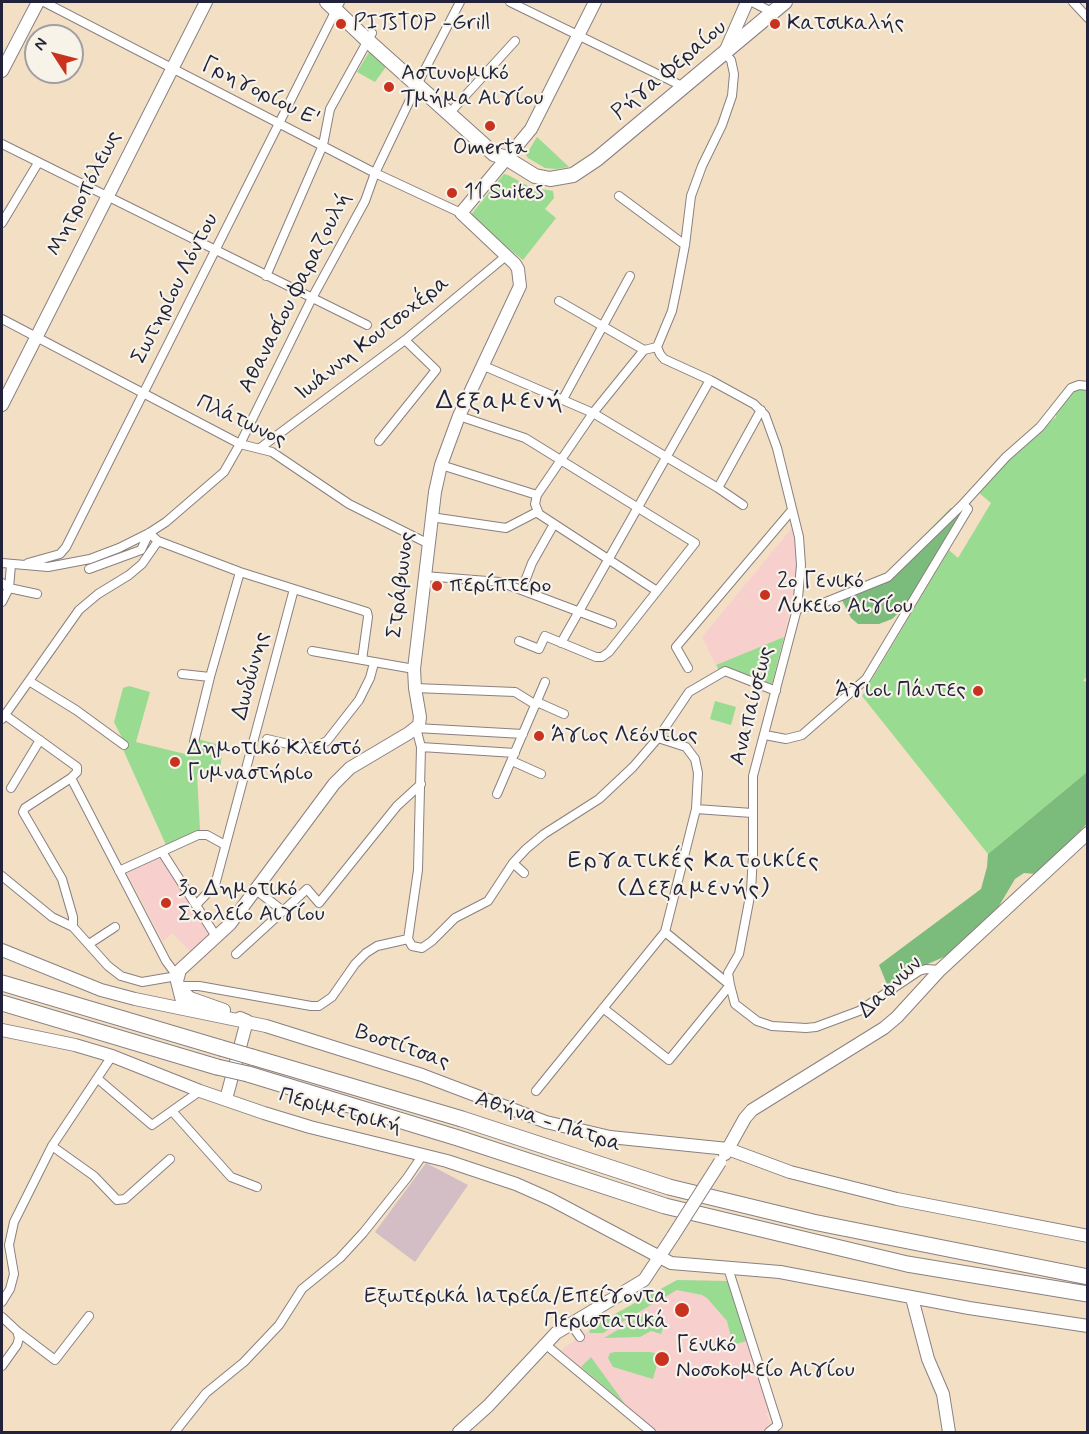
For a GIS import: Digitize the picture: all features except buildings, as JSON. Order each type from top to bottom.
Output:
[{"type":"highway","name":"Αθήνα - Πάτρα","points":[[2,983],[462,1119],[669,1187],[813,1222],[1088,1277]]},
{"type":"highway","name":"Αθήνα - Πάτρα","points":[[2,1003],[458,1138],[665,1206],[907,1264],[1088,1294]]},
{"type":"main road","name":"Ρήγα Φεραίου","points":[[506,158],[528,172],[547,179],[565,178],[579,172],[785,2]]},
{"type":"main road","points":[[336,4],[494,154],[506,158]]},
{"type":"main road","points":[[419,81],[455,107],[501,148],[506,158]]},
{"type":"street","points":[[2,71],[38,2]]},
{"type":"street","name":"Γρηγορίου Ε'","points":[[44,2],[119,38],[170,67],[375,173],[461,213]]},
{"type":"street","name":"Μητροπόλεως","points":[[170,67],[198,2]]},
{"type":"street","name":"Μητροπόλεως","points":[[2,392],[206,2]]},
{"type":"street","name":"Αθανασίου Φαραζουλή","points":[[149,533],[182,510],[220,476],[240,444],[312,298],[365,201],[375,173],[460,2]]},
{"type":"street","points":[[510,2],[684,87]]},
{"type":"street","points":[[461,213],[531,129],[595,2]]},
{"type":"street","points":[[718,488],[761,411],[754,404],[710,380],[664,359],[657,347],[672,311],[685,245],[691,196],[732,96],[734,74],[731,60],[724,53],[749,2],[772,12]]},
{"type":"street","points":[[1073,2],[1088,18]]},
{"type":"street","name":"Σωτηρίου Λόντου","points":[[22,565],[64,552],[216,250],[336,4]]},
{"type":"street","points":[[266,276],[323,145],[330,109],[369,36]]},
{"type":"street","points":[[455,107],[515,41]]},
{"type":"street","points":[[2,144],[367,324]]},
{"type":"street","points":[[2,223],[38,163]]},
{"type":"street","points":[[619,196],[685,245]]},
{"type":"street","name":"Στράβωνος","points":[[408,939],[418,870],[421,784],[421,747],[416,728],[420,717],[414,669],[431,518],[441,465],[459,416],[519,286],[519,270],[461,213]]},
{"type":"street","name":"Ιωάννη Κουτσοχέρα","points":[[260,448],[405,340],[506,256]]},
{"type":"street","points":[[563,399],[630,276]]},
{"type":"street","points":[[559,301],[644,350]]},
{"type":"street","name":"Πλάτωνος","points":[[2,319],[240,444],[272,453],[349,504],[429,544]]},
{"type":"street","name":"Μητροπόλεως","points":[[2,405],[32,336]]},
{"type":"street","points":[[379,441],[436,370],[405,340]]},
{"type":"street","points":[[536,510],[537,495],[593,413],[644,350],[657,347]]},
{"type":"street","points":[[484,366],[593,413],[718,488],[743,506]]},
{"type":"street","points":[[561,643],[710,380]]},
{"type":"street","points":[[797,609],[821,604],[888,577],[963,504],[1006,457],[1040,427],[1071,388],[1079,385],[1088,386]]},
{"type":"street","name":"Αναπαύσεως","points":[[730,984],[728,973],[739,954],[751,891],[753,776],[797,609],[801,580],[801,548],[777,448],[769,424],[761,411]]},
{"type":"street","points":[[459,416],[525,438],[695,543],[609,652],[602,657],[596,657],[545,636],[539,649],[519,641]]},
{"type":"street","points":[[441,465],[537,495]]},
{"type":"street","points":[[765,735],[786,739],[802,735],[866,679],[968,509],[963,504]]},
{"type":"street","points":[[536,510],[657,591]]},
{"type":"street","points":[[431,518],[506,528],[536,510]]},
{"type":"street","points":[[688,668],[676,647],[792,510]]},
{"type":"street","points":[[522,590],[531,562],[554,524]]},
{"type":"street","points":[[2,563],[48,567],[90,559],[149,533]]},
{"type":"street","points":[[149,533],[158,541],[240,572],[367,612],[362,660]]},
{"type":"street","points":[[89,569],[141,550],[149,533]]},
{"type":"street","points":[[73,927],[73,917],[62,879],[23,813],[25,808],[71,778],[77,772],[77,767],[3,717],[79,610],[142,564],[158,541]]},
{"type":"street","points":[[2,602],[11,564]]},
{"type":"street","points":[[194,742],[240,572]]},
{"type":"street","points":[[424,576],[500,582],[612,624]]},
{"type":"street","points":[[5,586],[37,594]]},
{"type":"street","name":"Δωδώνης","points":[[196,905],[215,885],[294,589]]},
{"type":"street","points":[[312,651],[414,669]]},
{"type":"street","points":[[267,739],[305,748],[327,741],[358,700],[370,678],[374,663]]},
{"type":"street","points":[[2,876],[52,916],[73,927],[111,969],[125,978],[145,982],[199,986],[319,1006],[332,996],[366,952],[378,946],[408,939],[415,948],[422,948],[428,945],[451,920],[491,899],[513,863],[544,834],[599,799],[633,767],[658,738],[689,692],[725,671],[776,691]]},
{"type":"street","points":[[182,674],[210,677]]},
{"type":"street","points":[[30,681],[76,710],[124,745]]},
{"type":"street","points":[[497,794],[545,682]]},
{"type":"street","points":[[415,688],[514,692],[564,714]]},
{"type":"street","points":[[182,1008],[178,984],[182,968],[230,924],[334,783],[345,772],[416,728],[523,734]]},
{"type":"street","points":[[536,1091],[665,932],[696,809],[698,773],[693,754],[682,744],[658,738]]},
{"type":"street","points":[[11,788],[40,740]]},
{"type":"street","points":[[421,747],[513,757],[541,774]]},
{"type":"street","points":[[71,778],[178,984],[190,998],[247,1021],[226,1099]]},
{"type":"street","points":[[236,954],[307,889],[319,903],[397,806],[421,784]]},
{"type":"street","points":[[696,809],[752,813]]},
{"type":"street","name":"Δαφνών","points":[[459,1432],[488,1406],[545,1344],[570,1323],[644,1280],[753,1109],[884,1028],[940,970],[1088,833]]},
{"type":"street","points":[[119,871],[203,834],[225,845]]},
{"type":"street","points":[[162,852],[217,938]]},
{"type":"street","points":[[513,863],[524,873]]},
{"type":"street","points":[[256,890],[283,911]]},
{"type":"street","points":[[88,944],[115,927]]},
{"type":"street","points":[[665,932],[730,984],[735,1004],[757,1021],[767,1025],[816,1027],[859,1011],[920,971],[940,970]]},
{"type":"street","name":"Βοστίτσας","points":[[2,950],[101,990],[247,1021],[411,1071],[510,1110],[562,1126],[610,1137],[728,1149],[790,1172],[897,1199],[1088,1236]]},
{"type":"street","points":[[603,1008],[669,1060],[730,984]]},
{"type":"street","name":"Περιμετρική","points":[[2,1030],[75,1045],[112,1056],[200,1091],[264,1113],[310,1127],[447,1161],[516,1184],[550,1199],[671,1263],[685,1266],[789,1273],[872,1288],[912,1298],[1088,1326]]},
{"type":"street","points":[[2,1302],[10,1289],[13,1278],[14,1264],[9,1248],[11,1229],[52,1146],[112,1056]]},
{"type":"street","points":[[98,1079],[152,1125],[200,1091]]},
{"type":"street","points":[[172,1111],[231,1177],[257,1187]]},
{"type":"street","points":[[52,1146],[94,1176],[117,1200],[125,1199],[170,1159]]},
{"type":"street","points":[[175,1432],[206,1393],[244,1362],[279,1325],[302,1289],[340,1258],[407,1178],[422,1156]]},
{"type":"street","points":[[728,1268],[778,1425],[769,1432]]},
{"type":"street","points":[[912,1298],[928,1359],[943,1394],[949,1432]]},
{"type":"street","points":[[2,1317],[55,1360],[89,1316]]},
{"type":"street","points":[[570,1323],[580,1337]]},
{"type":"street","points":[[2,1365],[18,1342],[17,1331]]},
{"type":"street","points":[[545,1344],[651,1432]]},
{"type":"shaded area","name":"2ο Γενικό Λύκειο Αιγίου","points":[[792,528],[796,550],[796,582],[784,637],[716,665],[702,637]]},
{"type":"shaded area","name":"3ο Δημοτικό Σχολείο Αιγίου","points":[[158,858],[162,860],[208,933],[208,936],[191,952],[172,933],[163,942],[127,873]]},
{"type":"shaded area","points":[[426,1163],[468,1185],[415,1262],[375,1232]]},
{"type":"shaded area","name":"Γενικό Νοσοκομείο Αιγίου","points":[[677,1280],[728,1281],[769,1410],[766,1414],[773,1424],[763,1432],[658,1432],[561,1350],[602,1321]]},
{"type":"green space","points":[[371,49],[388,64],[375,82],[357,72]]},
{"type":"green space","points":[[537,137],[569,167],[545,168],[528,158],[526,155]]},
{"type":"green space","points":[[504,174],[530,187],[553,191],[554,198],[545,209],[556,218],[523,260],[469,217]]},
{"type":"green space","points":[[1087,389],[1088,675],[1083,681],[1088,682],[1087,772],[988,854],[862,696],[949,550],[958,558],[991,503],[978,492],[1007,459],[1056,417],[1056,413],[1074,390]]},
{"type":"green space","points":[[951,508],[961,516],[908,604],[892,619],[879,624],[858,624],[851,618],[842,600],[887,573]]},
{"type":"green space","points":[[784,637],[772,684],[726,667],[719,670],[716,665]]},
{"type":"green space","name":"Δημοτικό Κλειστό Γυμναστήριο","points":[[129,686],[150,692],[136,742],[185,754],[191,737],[223,746],[220,770],[197,774],[200,830],[166,845],[121,745],[124,742],[114,722],[123,688]]},
{"type":"green space","points":[[715,701],[736,707],[731,725],[710,719]]},
{"type":"green space","points":[[1087,772],[1087,824],[1036,874],[1024,873],[1015,879],[996,911],[946,956],[916,969],[888,987],[879,965],[981,889],[988,854]]},
{"type":"green space","points":[[677,1280],[728,1281],[747,1341],[733,1345],[727,1321],[707,1298],[677,1290],[603,1333],[590,1333],[589,1331],[602,1321]]},
{"type":"green space","points":[[646,1313],[666,1319],[661,1334],[651,1331],[640,1337],[604,1338]]},
{"type":"green space","points":[[610,1353],[660,1354],[653,1379],[613,1367],[608,1358]]},
{"type":"green space","points":[[591,1357],[625,1404],[581,1367]]},
{"type":"place","name":"PITsTOP -Grill","points":[[341,24]]},
{"type":"place","name":"Κατσικαλής","points":[[775,24]]},
{"type":"place","name":"Αστυνομικό Τμήμα Αιγίου","points":[[389,87]]},
{"type":"place","name":"Omerta","points":[[490,126]]},
{"type":"place","name":"11 Suites","points":[[452,193]]},
{"type":"place","name":"περίπτερο","points":[[437,586]]},
{"type":"place","name":"2ο Γενικό Λύκειο Αιγίου","points":[[765,595]]},
{"type":"place","name":"Άγιοι Πάντες","points":[[978,691]]},
{"type":"place","name":"Άγιος Λεόντιος","points":[[539,736]]},
{"type":"place","name":"Δημοτικό Κλειστό Γυμναστήριο","points":[[175,762]]},
{"type":"place","name":"3ο Δημοτικό Σχολείο Αιγίου","points":[[166,903]]},
{"type":"place","name":"Εξωτερικά Ιατρεία/Επείγοντα Περιστατικά","points":[[682,1310]]},
{"type":"place","name":"Γενικό Νοσοκομείο Αιγίου","points":[[662,1359]]},
{"type":"district","name":"Δεξαμενή","points":[[500,403]]},
{"type":"district","name":"Εργατικές Κατοικίες (Δεξαμενής)","points":[[694,876]]}]
